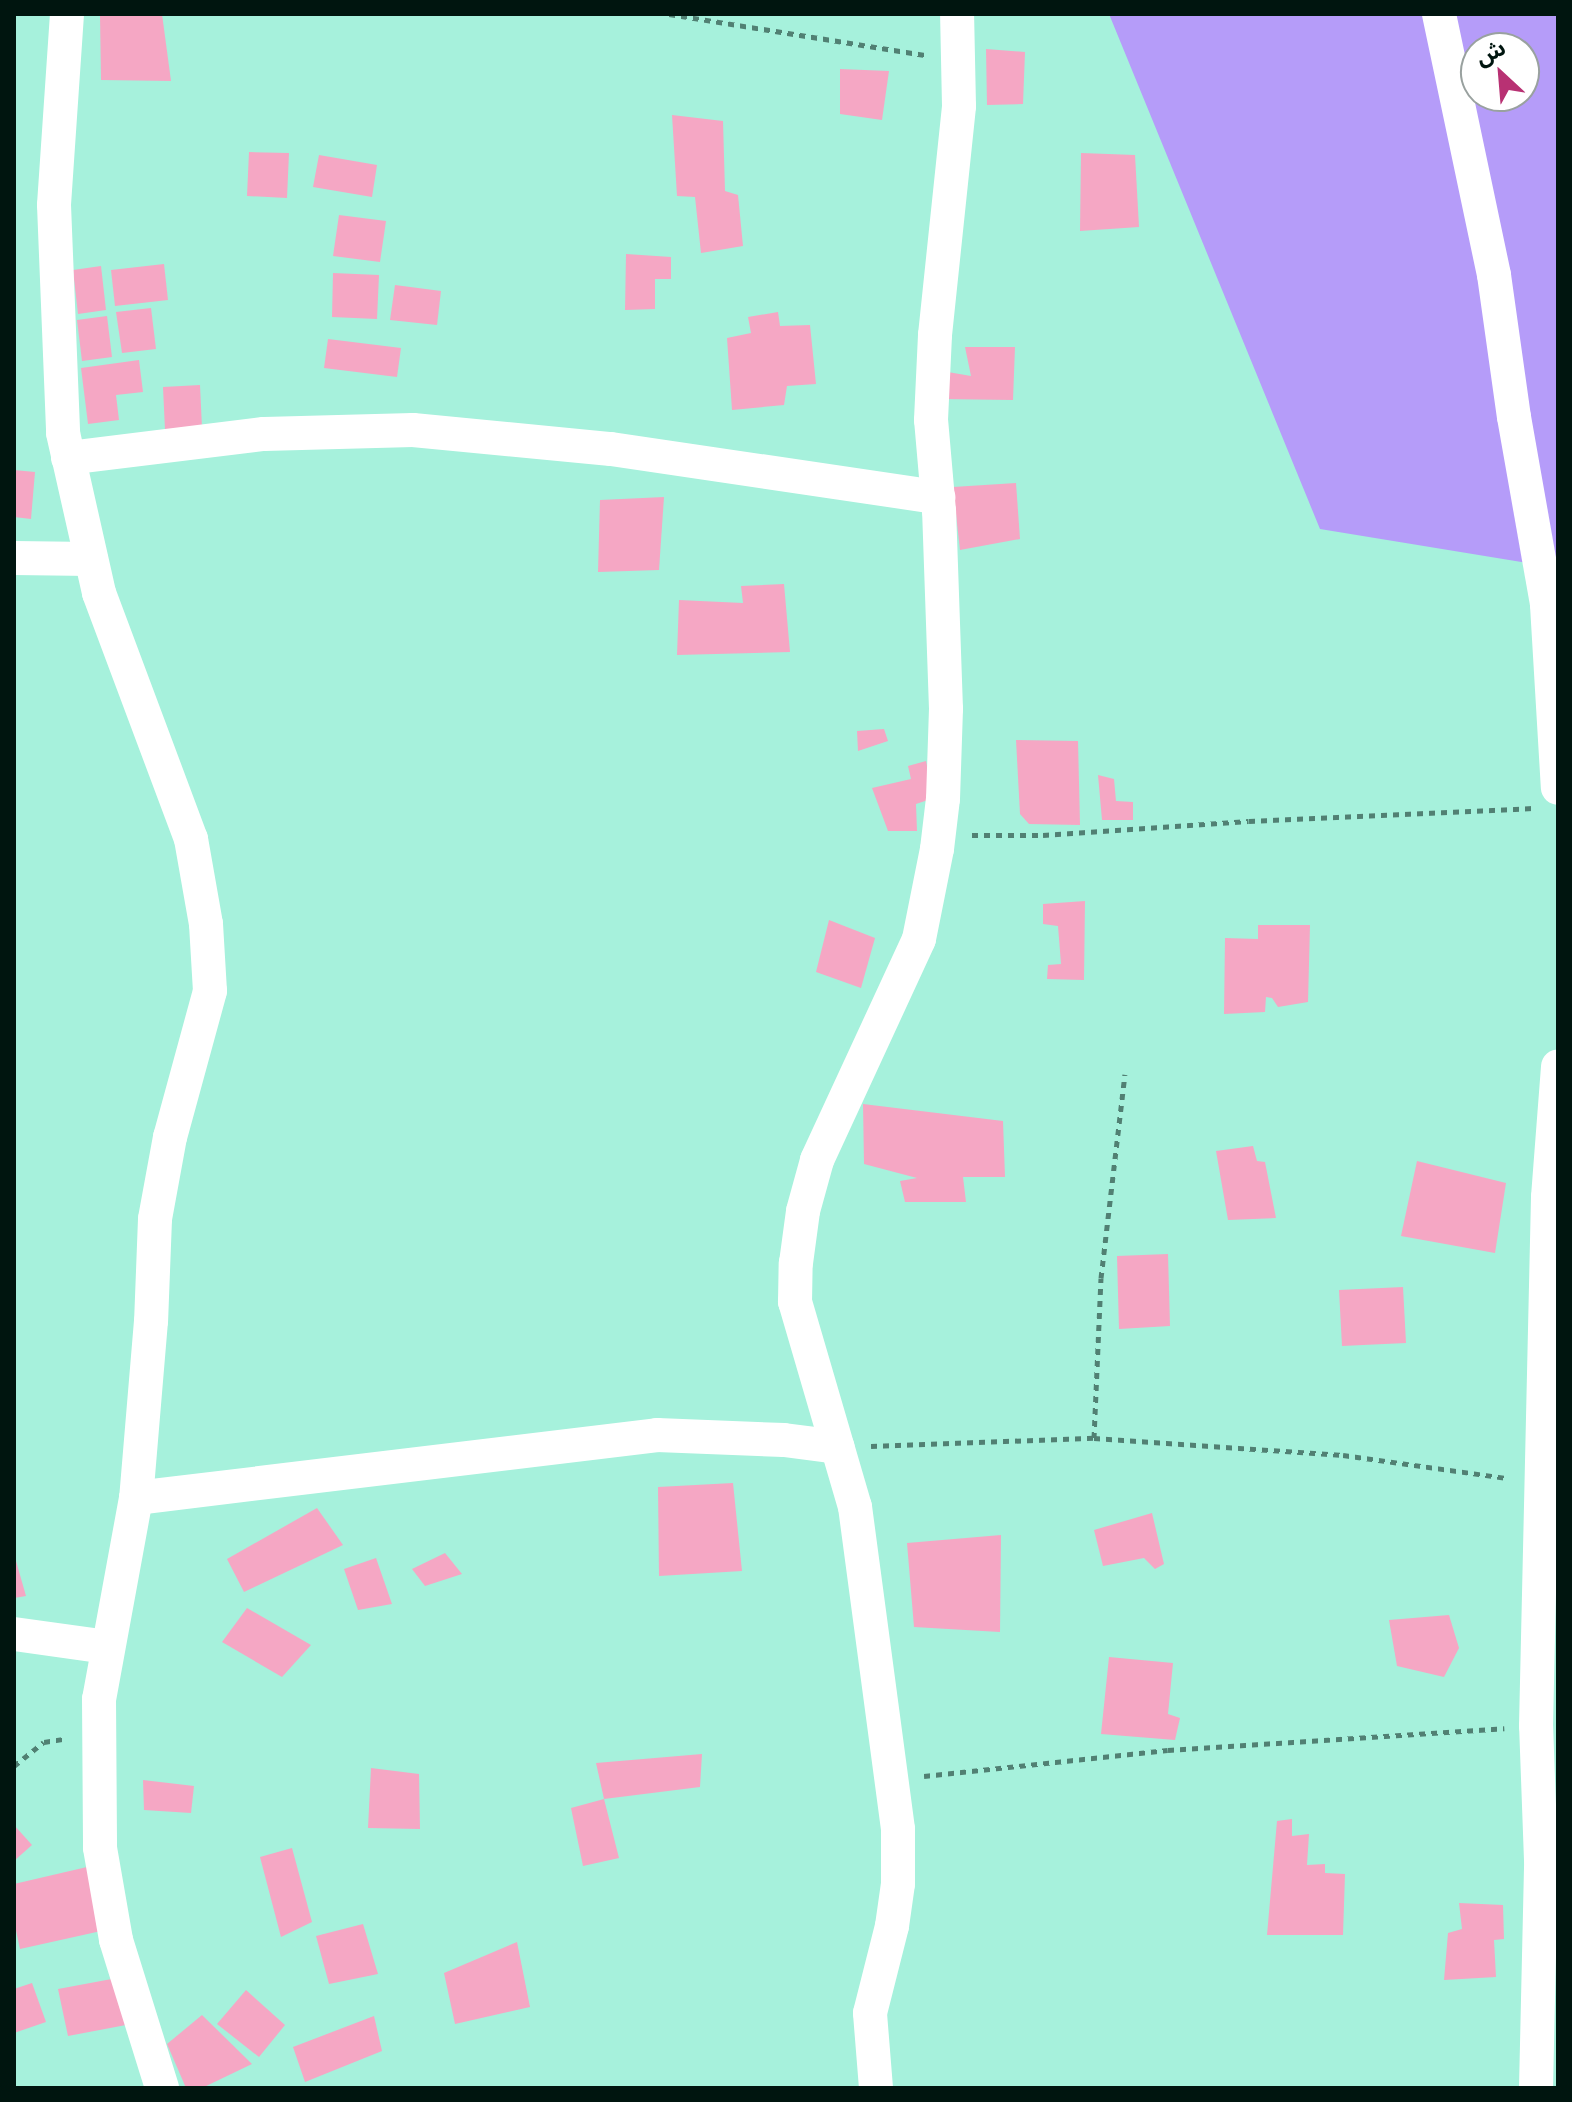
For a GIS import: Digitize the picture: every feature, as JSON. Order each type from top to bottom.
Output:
[{"type":"street","points":[[67,14],[54,205],[58,348],[68,458],[99,593],[191,839],[206,924],[210,991],[170,1137],[155,1219],[151,1321],[136,1498],[99,1699],[100,1848],[116,1940],[162,2088]]},
{"type":"street","points":[[876,2088],[870,2013],[892,1926],[898,1884],[898,1829],[855,1507],[795,1302],[803,1211],[817,1160],[838,1108],[919,939],[939,835],[946,709],[938,497],[931,420],[934,349],[959,106],[957,14]]},
{"type":"street","points":[[1439,14],[1494,275],[1514,417],[1547,605],[1551,798]]},
{"type":"street","points":[[68,458],[264,434],[413,430],[611,449],[938,497]]},
{"type":"street","points":[[14,558],[91,559]]},
{"type":"street","points":[[1536,2088],[1541,1860],[1536,1726],[1548,1197],[1558,1066]]},
{"type":"street","points":[[136,1498],[657,1435],[784,1440],[838,1447]]},
{"type":"street","points":[[14,1634],[108,1647]]},
{"type":"path","points":[[669,14],[959,60]]},
{"type":"path","points":[[939,835],[1043,835],[1355,815],[1551,798]]},
{"type":"path","points":[[1094,1438],[1101,1278],[1125,1074]]},
{"type":"path","points":[[838,1447],[1094,1438],[1343,1455],[1542,1482]]},
{"type":"path","points":[[892,1779],[1168,1750],[1536,1726]]},
{"type":"path","points":[[14,1766],[44,1742],[99,1735]]},
{"type":"shaded area","points":[[1109,14],[1558,14],[1558,568],[1320,529]]},
{"type":"building","points":[[162,14],[171,81],[101,80],[100,15]]},
{"type":"building","points":[[986,49],[1025,52],[1023,104],[987,105]]},
{"type":"building","points":[[840,69],[889,71],[882,120],[840,114]]},
{"type":"building","points":[[672,115],[723,121],[725,191],[738,195],[743,246],[701,253],[695,197],[677,196]]},
{"type":"building","points":[[249,152],[289,153],[287,198],[247,196]]},
{"type":"building","points":[[1081,153],[1135,155],[1139,227],[1080,231]]},
{"type":"building","points":[[319,155],[377,165],[372,197],[313,187]]},
{"type":"building","points":[[339,215],[386,221],[380,262],[333,256]]},
{"type":"building","points":[[626,254],[671,257],[671,279],[655,279],[655,309],[625,310]]},
{"type":"building","points":[[164,264],[168,300],[115,306],[111,270]]},
{"type":"building","points":[[101,266],[106,310],[78,314],[73,270]]},
{"type":"building","points":[[333,273],[379,275],[377,319],[332,317]]},
{"type":"building","points":[[395,285],[441,291],[437,325],[390,320]]},
{"type":"building","points":[[151,308],[156,349],[122,353],[116,312]]},
{"type":"building","points":[[778,312],[780,326],[810,325],[816,384],[787,386],[784,405],[732,410],[727,338],[751,333],[748,317]]},
{"type":"building","points":[[107,316],[112,357],[82,361],[77,320]]},
{"type":"building","points":[[328,339],[401,348],[397,377],[324,368]]},
{"type":"building","points":[[965,347],[1015,347],[1013,400],[940,399],[942,371],[971,376]]},
{"type":"building","points":[[139,360],[143,392],[116,395],[119,420],[88,424],[81,368]]},
{"type":"building","points":[[200,385],[202,428],[165,430],[163,387]]},
{"type":"building","points":[[14,470],[35,472],[31,519],[14,517]]},
{"type":"building","points":[[1016,483],[1020,539],[960,550],[953,487]]},
{"type":"building","points":[[664,497],[659,570],[598,572],[600,500]]},
{"type":"building","points":[[784,584],[790,652],[677,655],[679,600],[743,603],[741,586]]},
{"type":"building","points":[[884,729],[888,741],[858,751],[857,731]]},
{"type":"building","points":[[1016,740],[1078,741],[1080,825],[1029,824],[1020,814]]},
{"type":"building","points":[[926,761],[934,798],[916,804],[917,831],[888,831],[872,788],[911,779],[908,766]]},
{"type":"building","points":[[1098,775],[1114,779],[1116,801],[1133,802],[1133,820],[1102,820]]},
{"type":"building","points":[[1085,901],[1084,980],[1047,979],[1048,965],[1061,964],[1058,926],[1043,924],[1043,904]]},
{"type":"building","points":[[829,920],[875,938],[861,988],[816,972]]},
{"type":"building","points":[[1258,925],[1310,925],[1308,1002],[1278,1007],[1272,998],[1266,997],[1265,1012],[1224,1014],[1225,938],[1258,939]]},
{"type":"building","points":[[863,1104],[1003,1121],[1005,1177],[963,1177],[966,1202],[905,1202],[900,1181],[917,1178],[864,1164]]},
{"type":"building","points":[[1253,1146],[1257,1161],[1265,1162],[1276,1218],[1228,1220],[1216,1151]]},
{"type":"building","points":[[1417,1161],[1506,1183],[1495,1253],[1401,1236]]},
{"type":"building","points":[[1168,1254],[1170,1326],[1119,1329],[1117,1256]]},
{"type":"building","points":[[1403,1287],[1406,1343],[1342,1346],[1339,1290]]},
{"type":"building","points":[[733,1483],[742,1571],[659,1576],[658,1487]]},
{"type":"building","points":[[317,1508],[343,1545],[244,1592],[227,1559]]},
{"type":"building","points":[[1152,1513],[1164,1564],[1155,1569],[1144,1558],[1103,1566],[1094,1530]]},
{"type":"building","points":[[1001,1535],[1000,1632],[914,1627],[907,1543]]},
{"type":"building","points":[[445,1553],[462,1574],[425,1586],[412,1569]]},
{"type":"building","points":[[14,1554],[26,1596],[14,1598]]},
{"type":"building","points":[[376,1558],[392,1604],[358,1610],[344,1569]]},
{"type":"building","points":[[247,1608],[311,1645],[282,1677],[222,1642]]},
{"type":"building","points":[[1449,1615],[1459,1648],[1444,1677],[1397,1666],[1389,1620]]},
{"type":"building","points":[[1109,1657],[1173,1663],[1168,1714],[1180,1718],[1175,1740],[1101,1734]]},
{"type":"building","points":[[702,1754],[700,1787],[604,1799],[596,1763]]},
{"type":"building","points":[[371,1768],[419,1774],[420,1829],[368,1828]]},
{"type":"building","points":[[143,1780],[194,1786],[191,1813],[144,1810]]},
{"type":"building","points":[[604,1799],[619,1858],[583,1866],[571,1808]]},
{"type":"building","points":[[1292,1819],[1292,1836],[1309,1834],[1307,1865],[1325,1864],[1325,1873],[1345,1874],[1343,1935],[1267,1935],[1277,1821]]},
{"type":"building","points":[[14,1825],[32,1845],[14,1861]]},
{"type":"building","points":[[292,1848],[312,1922],[281,1937],[260,1857]]},
{"type":"building","points":[[87,1867],[101,1931],[20,1949],[14,1921],[14,1884]]},
{"type":"building","points":[[1459,1903],[1503,1905],[1504,1939],[1494,1940],[1496,1977],[1444,1980],[1448,1933],[1462,1929]]},
{"type":"building","points":[[363,1924],[378,1974],[329,1984],[316,1936]]},
{"type":"building","points":[[517,1942],[530,2007],[455,2024],[444,1973]]},
{"type":"building","points":[[117,1978],[126,2025],[68,2036],[58,1989]]},
{"type":"building","points":[[32,1983],[46,2022],[14,2033],[14,1989]]},
{"type":"building","points":[[246,1990],[285,2025],[259,2057],[217,2024]]},
{"type":"building","points":[[202,2015],[252,2064],[202,2088],[186,2088],[167,2044]]},
{"type":"building","points":[[374,2016],[382,2051],[305,2082],[293,2047]]}]
